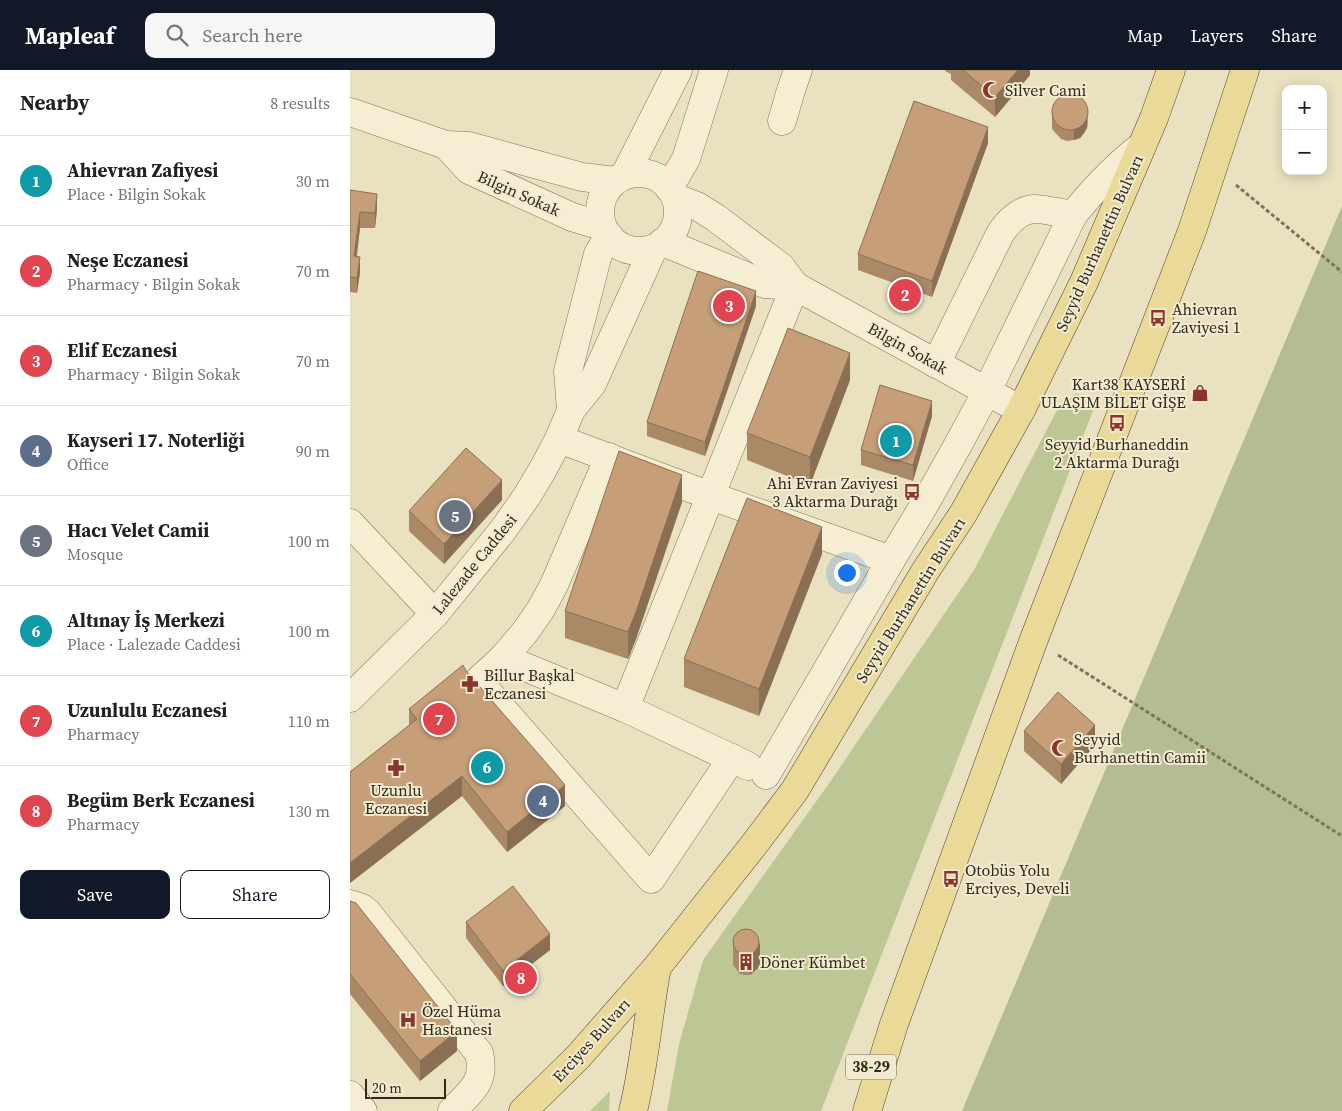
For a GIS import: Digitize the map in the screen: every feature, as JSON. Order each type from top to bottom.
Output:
[{"type":"main road","name":"Seyyid Burhanettin Bulvarı","points":[[633,1111],[644,1063],[650,1003],[657,967],[795,790],[926,570],[963,514],[1021,410],[1084,282],[1154,118],[1170,70]]},
{"type":"main road","points":[[867,1111],[894,1024],[1034,639],[1192,231],[1245,70]]},
{"type":"main road","name":"Erciyes Bulvarı","points":[[523,1111],[578,1057],[657,967]]},
{"type":"main road","name":"38-29","points":[[847,1111],[894,1024]]},
{"type":"street","points":[[620,178],[637,173],[649,174],[660,179],[673,193],[678,210],[677,223],[672,234],[658,246],[641,251],[629,250],[618,244],[605,231],[600,214],[601,202],[606,190],[620,178],[678,70]]},
{"type":"street","points":[[673,193],[686,159],[714,70]]},
{"type":"street","points":[[782,121],[798,70]]},
{"type":"street","name":"Bilgin Sokak","points":[[350,112],[446,145],[469,146],[582,177],[620,178]]},
{"type":"street","name":"Bilgin Sokak","points":[[446,145],[469,170],[605,231]]},
{"type":"street","points":[[766,775],[926,502],[987,391],[1073,215],[1092,191],[1108,175],[1142,146]]},
{"type":"street","name":"Bilgin Sokak","points":[[673,193],[716,218],[781,267],[795,286],[1021,410]]},
{"type":"street","points":[[936,364],[1006,224],[1016,216],[1033,209],[1073,215]]},
{"type":"street","name":"Lalezade Caddesi","points":[[571,410],[568,371],[605,231]]},
{"type":"street","name":"Bilgin Sokak","points":[[658,246],[765,284],[795,286]]},
{"type":"street","name":"Lalezade Caddesi","points":[[350,698],[435,614],[504,530],[543,469],[571,410],[592,384],[658,246]]},
{"type":"street","points":[[625,708],[795,286]]},
{"type":"street","points":[[559,438],[711,496],[891,560]]},
{"type":"street","points":[[609,457],[554,584],[541,609],[503,658],[478,681],[650,878],[732,758]]},
{"type":"street","points":[[350,523],[435,614]]},
{"type":"street","points":[[503,658],[625,708],[795,790]]},
{"type":"street","points":[[350,904],[367,912],[479,1053],[481,1074],[477,1084],[452,1111]]},
{"type":"street","points":[[350,1095],[363,1111]]},
{"type":"path","points":[[1214,166],[1342,272]]},
{"type":"path","points":[[1034,639],[1342,836]]},
{"type":"green space","points":[[1342,206],[1342,1111],[962,1111]]},
{"type":"green space","points":[[1076,393],[1096,403],[821,1111],[667,1111],[679,1044],[703,960],[830,782],[974,570],[1056,412]]},
{"type":"green space","points":[[610,1091],[609,1111],[590,1111]]},
{"type":"building","points":[[963,70],[1018,70],[995,97]]},
{"type":"building","points":[[1070,94],[1077,95],[1083,99],[1087,105],[1087,119],[1083,125],[1077,129],[1070,130],[1063,129],[1057,125],[1053,119],[1052,112],[1053,105],[1057,99],[1063,95]]},
{"type":"building","points":[[914,101],[988,127],[932,281],[858,254]]},
{"type":"building","points":[[350,190],[377,194],[375,213],[360,212],[354,256],[360,257],[357,278],[350,277]]},
{"type":"building","points":[[698,271],[756,291],[705,442],[647,422]]},
{"type":"building","points":[[788,328],[850,353],[810,457],[747,433]]},
{"type":"building","points":[[880,385],[932,401],[913,465],[861,450]]},
{"type":"building","points":[[466,448],[502,480],[444,544],[409,511]]},
{"type":"building","points":[[619,451],[682,475],[628,632],[565,611]]},
{"type":"building","points":[[747,498],[822,527],[759,689],[684,659]]},
{"type":"building","points":[[463,665],[466,671],[565,785],[507,832],[462,776],[350,863],[350,772],[417,719],[409,709]]},
{"type":"building","points":[[1058,692],[1095,725],[1061,764],[1024,731]]},
{"type":"building","points":[[513,886],[550,934],[503,971],[466,922]]},
{"type":"building","name":"Özel Hüma Hastanesi","points":[[350,901],[356,903],[457,1031],[420,1061],[350,974]]},
{"type":"building","points":[[746,929],[755,933],[759,942],[755,951],[746,955],[737,951],[733,942],[737,933]]},
{"type":"place","name":"Silver Cami","points":[[991,90]]},
{"type":"place","name":"Neşe Eczanesi","points":[[905,295]]},
{"type":"place","name":"Elif Eczanesi","points":[[729,306]]},
{"type":"place","name":"Ahievran Zaviyesi 1","points":[[1158,318]]},
{"type":"place","name":"Kart38 KAYSERİ ULAŞIM BİLET GİŞE","points":[[1200,393]]},
{"type":"place","name":"Seyyid Burhaneddin 2 Aktarma Durağı","points":[[1117,423]]},
{"type":"place","name":"Ahievran Zafiyesi","points":[[896,441]]},
{"type":"place","name":"Ahi Evran Zaviyesi 3 Aktarma Durağı","points":[[912,492]]},
{"type":"place","name":"Hacı Velet Camii","points":[[455,516]]},
{"type":"place","name":"Billur Başkal Eczanesi","points":[[470,684]]},
{"type":"place","name":"Uzunlulu Eczanesi","points":[[439,719]]},
{"type":"place","name":"Seyyid Burhanettin Camii","points":[[1060,748]]},
{"type":"place","name":"Altınay İş Merkezi","points":[[487,767]]},
{"type":"place","name":"Uzunlu Eczanesi","points":[[396,768]]},
{"type":"place","name":"Kayseri 17. Noterliği","points":[[543,801]]},
{"type":"place","name":"Otobüs Yolu Erciyes, Develi","points":[[951,879]]},
{"type":"place","name":"Döner Kümbet","points":[[746,962]]},
{"type":"place","name":"Begüm Berk Eczanesi","points":[[521,978]]},
{"type":"place","name":"Özel Hüma Hastanesi","points":[[408,1020]]}]
